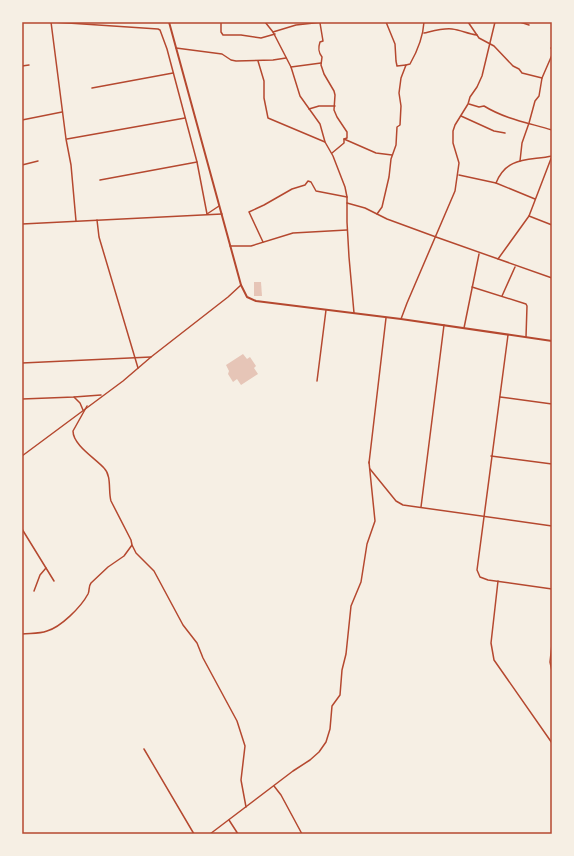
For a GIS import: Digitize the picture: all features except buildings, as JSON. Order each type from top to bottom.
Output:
[{"type":"main road","points":[[169,22],[230,246],[241,284],[247,297],[256,301],[402,319],[552,341]]},
{"type":"street","points":[[76,221],[71,165],[62,112],[52,22],[158,29],[162,33],[197,162],[207,214]]},
{"type":"street","points":[[221,22],[221,32],[223,35],[241,35],[261,38],[275,34]]},
{"type":"street","points":[[265,22],[274,32],[291,67],[297,90],[308,109],[320,124],[325,142],[332,153],[345,187],[347,197],[347,230],[354,314]]},
{"type":"street","points":[[274,32],[296,25],[323,22]]},
{"type":"street","points":[[386,22],[395,44],[397,66],[410,64],[418,50],[423,33],[424,22]]},
{"type":"street","points":[[468,22],[482,40],[490,44],[522,73],[542,78]]},
{"type":"street","points":[[402,319],[407,303],[455,191],[458,175],[458,160],[452,138],[455,125],[462,116],[470,97],[482,76],[495,22]]},
{"type":"street","points":[[520,22],[529,25]]},
{"type":"street","points":[[320,23],[323,40],[319,45],[319,53],[322,57],[321,63],[325,78],[334,91],[334,110],[347,132],[344,143],[332,153]]},
{"type":"street","points":[[423,33],[435,30],[453,29],[477,35]]},
{"type":"street","points":[[176,48],[222,54],[231,60],[236,61],[258,61],[286,58]]},
{"type":"street","points":[[520,160],[522,143],[535,101],[540,91],[542,78],[552,55]]},
{"type":"street","points":[[258,61],[264,81],[264,98],[268,118],[325,142]]},
{"type":"street","points":[[291,67],[321,63]]},
{"type":"street","points":[[22,66],[29,65]]},
{"type":"street","points":[[377,214],[382,207],[389,178],[392,155],[396,146],[397,127],[400,125],[401,106],[399,93],[401,78],[406,65]]},
{"type":"street","points":[[92,88],[173,72]]},
{"type":"street","points":[[468,104],[479,107],[484,106],[506,117],[552,130]]},
{"type":"street","points":[[308,109],[319,106],[335,106]]},
{"type":"street","points":[[22,120],[62,112]]},
{"type":"street","points":[[462,116],[494,131],[505,133]]},
{"type":"street","points":[[66,139],[185,118]]},
{"type":"street","points":[[344,139],[376,153],[392,155]]},
{"type":"street","points":[[496,183],[503,170],[520,160],[552,156],[529,216],[498,259]]},
{"type":"street","points":[[22,165],[38,161]]},
{"type":"street","points":[[100,180],[197,162]]},
{"type":"street","points":[[458,175],[496,183],[535,199]]},
{"type":"street","points":[[263,242],[249,212],[292,189],[305,184],[308,181],[311,182],[316,192],[347,197]]},
{"type":"street","points":[[347,203],[365,208],[479,253],[552,278]]},
{"type":"street","points":[[207,214],[220,206]]},
{"type":"street","points":[[22,224],[222,214]]},
{"type":"street","points":[[529,216],[552,225]]},
{"type":"street","points":[[96,220],[99,237],[138,368]]},
{"type":"street","points":[[230,246],[251,246],[293,233],[347,230]]},
{"type":"street","points":[[464,328],[479,253]]},
{"type":"street","points":[[502,296],[516,266]]},
{"type":"street","points":[[22,456],[138,368],[228,297],[241,284]]},
{"type":"street","points":[[472,287],[524,303],[526,305],[526,337]]},
{"type":"street","points":[[317,381],[326,310]]},
{"type":"street","points":[[210,834],[293,771],[310,760],[319,752],[326,742],[330,729],[332,706],[340,695],[351,606],[361,582],[367,544],[375,521],[369,462],[386,318]]},
{"type":"street","points":[[420,507],[444,326]]},
{"type":"street","points":[[508,335],[477,570],[480,577],[488,580],[552,589]]},
{"type":"street","points":[[22,363],[151,357]]},
{"type":"street","points":[[22,399],[103,395]]},
{"type":"street","points":[[74,397],[80,403],[83,410]]},
{"type":"street","points":[[500,397],[552,404]]},
{"type":"street","points":[[87,406],[73,430],[74,437],[90,456],[107,471],[109,475],[109,495],[111,501],[136,553],[154,571],[183,626],[197,644],[237,721],[245,746],[241,780],[246,807]]},
{"type":"street","points":[[492,456],[552,464]]},
{"type":"street","points":[[369,462],[372,471],[396,502],[403,505],[552,526]]},
{"type":"street","points":[[22,529],[54,581]]},
{"type":"street","points":[[22,634],[45,632],[69,617],[89,593],[89,586],[91,583],[108,567],[124,556],[132,545]]},
{"type":"street","points":[[34,591],[40,574],[46,568]]},
{"type":"street","points":[[498,581],[491,638],[493,657],[552,743]]},
{"type":"street","points":[[552,644],[550,662],[552,671]]},
{"type":"street","points":[[144,749],[194,834]]},
{"type":"street","points":[[274,786],[288,807],[302,834]]},
{"type":"street","points":[[228,820],[238,834]]}]
